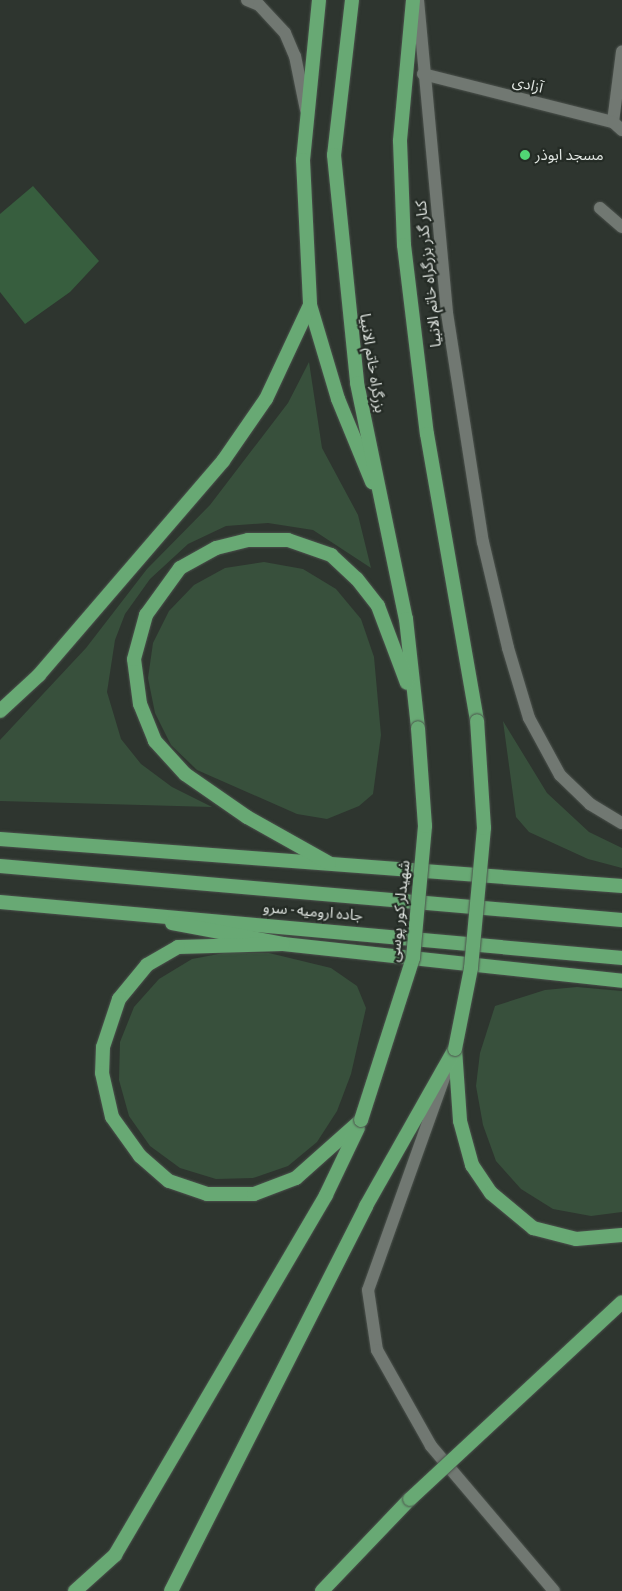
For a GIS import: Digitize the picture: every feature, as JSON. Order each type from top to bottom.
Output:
[{"type":"highway","points":[[319,0],[306,110],[303,160],[310,305],[338,399],[386,516]]},
{"type":"highway","name":"بزرگراه خاتم الانبیا","points":[[352,0],[334,156],[357,383],[406,619],[413,698],[418,728]]},
{"type":"highway","points":[[413,0],[400,142],[405,254],[426,434],[477,721],[484,828],[472,968],[455,1048],[460,1122],[472,1165],[491,1192],[533,1228],[576,1240],[622,1235]]},
{"type":"highway","points":[[0,711],[39,675],[223,461],[266,399],[310,305]]},
{"type":"highway","points":[[329,863],[193,779],[155,741],[140,704],[134,659],[146,615],[180,568],[216,548],[248,540],[288,540],[331,555],[372,600],[413,698]]},
{"type":"highway","name":"شهیدلر کور پوسی","points":[[75,1591],[115,1555],[326,1195],[361,1120],[413,958],[425,826],[418,728]]},
{"type":"highway","points":[[0,839],[622,886]]},
{"type":"highway","name":"جاده ارومیه - سرو","points":[[0,866],[622,920]]},
{"type":"highway","name":"جاده ارومیه - سرو","points":[[0,902],[622,958]]},
{"type":"highway","points":[[105,910],[283,944],[622,981]]},
{"type":"highway","points":[[283,944],[178,947],[147,965],[119,999],[103,1047],[102,1073],[112,1116],[140,1156],[169,1181],[206,1194],[254,1194],[296,1178],[361,1120]]},
{"type":"highway","points":[[579,975],[622,988]]},
{"type":"highway","points":[[171,1591],[366,1206],[455,1048]]},
{"type":"highway","points":[[322,1591],[410,1499],[622,1302]]},
{"type":"main road","points":[[247,0],[259,5],[285,33],[295,56],[306,110]]},
{"type":"main road","name":"کنار گذر بزرگراه خاتم الانبیا","points":[[418,0],[423,74],[447,313],[483,542],[529,718],[560,775],[590,804],[622,823]]},
{"type":"main road","points":[[618,126],[622,52]]},
{"type":"main road","name":"آزادی","points":[[423,74],[618,126]]},
{"type":"main road","points":[[600,208],[622,228]]},
{"type":"main road","points":[[455,1048],[368,1290],[377,1350],[430,1446],[554,1591]]},
{"type":"green space","points":[[309,362],[322,448],[358,515],[371,568],[313,530],[268,523],[226,526],[188,544],[150,579],[125,614],[115,640],[107,692],[121,739],[141,764],[172,787],[212,807],[0,801],[0,740],[86,648],[147,569],[210,505],[288,403]]},
{"type":"green space","points":[[264,562],[303,569],[336,589],[361,619],[374,657],[381,735],[373,794],[359,806],[327,819],[297,814],[197,770],[171,745],[155,713],[148,678],[153,643],[169,611],[194,585],[225,568]]},
{"type":"green space","points":[[503,721],[547,793],[589,832],[622,848],[622,868],[588,859],[529,832],[516,817]]},
{"type":"green space","points":[[229,952],[269,953],[331,968],[357,986],[366,1008],[351,1074],[337,1111],[317,1142],[288,1166],[253,1178],[216,1179],[180,1168],[150,1146],[129,1116],[119,1080],[120,1042],[134,1007],[159,979],[192,959]]},
{"type":"green space","points":[[577,987],[622,991],[622,1212],[591,1216],[553,1209],[521,1189],[496,1161],[483,1125],[476,1086],[480,1053],[495,1006],[545,990]]},
{"type":"building","points":[[33,186],[99,261],[70,292],[25,324],[0,292],[0,214]]},
{"type":"place","name":"مسجد ابوذر","points":[[525,155]]}]
